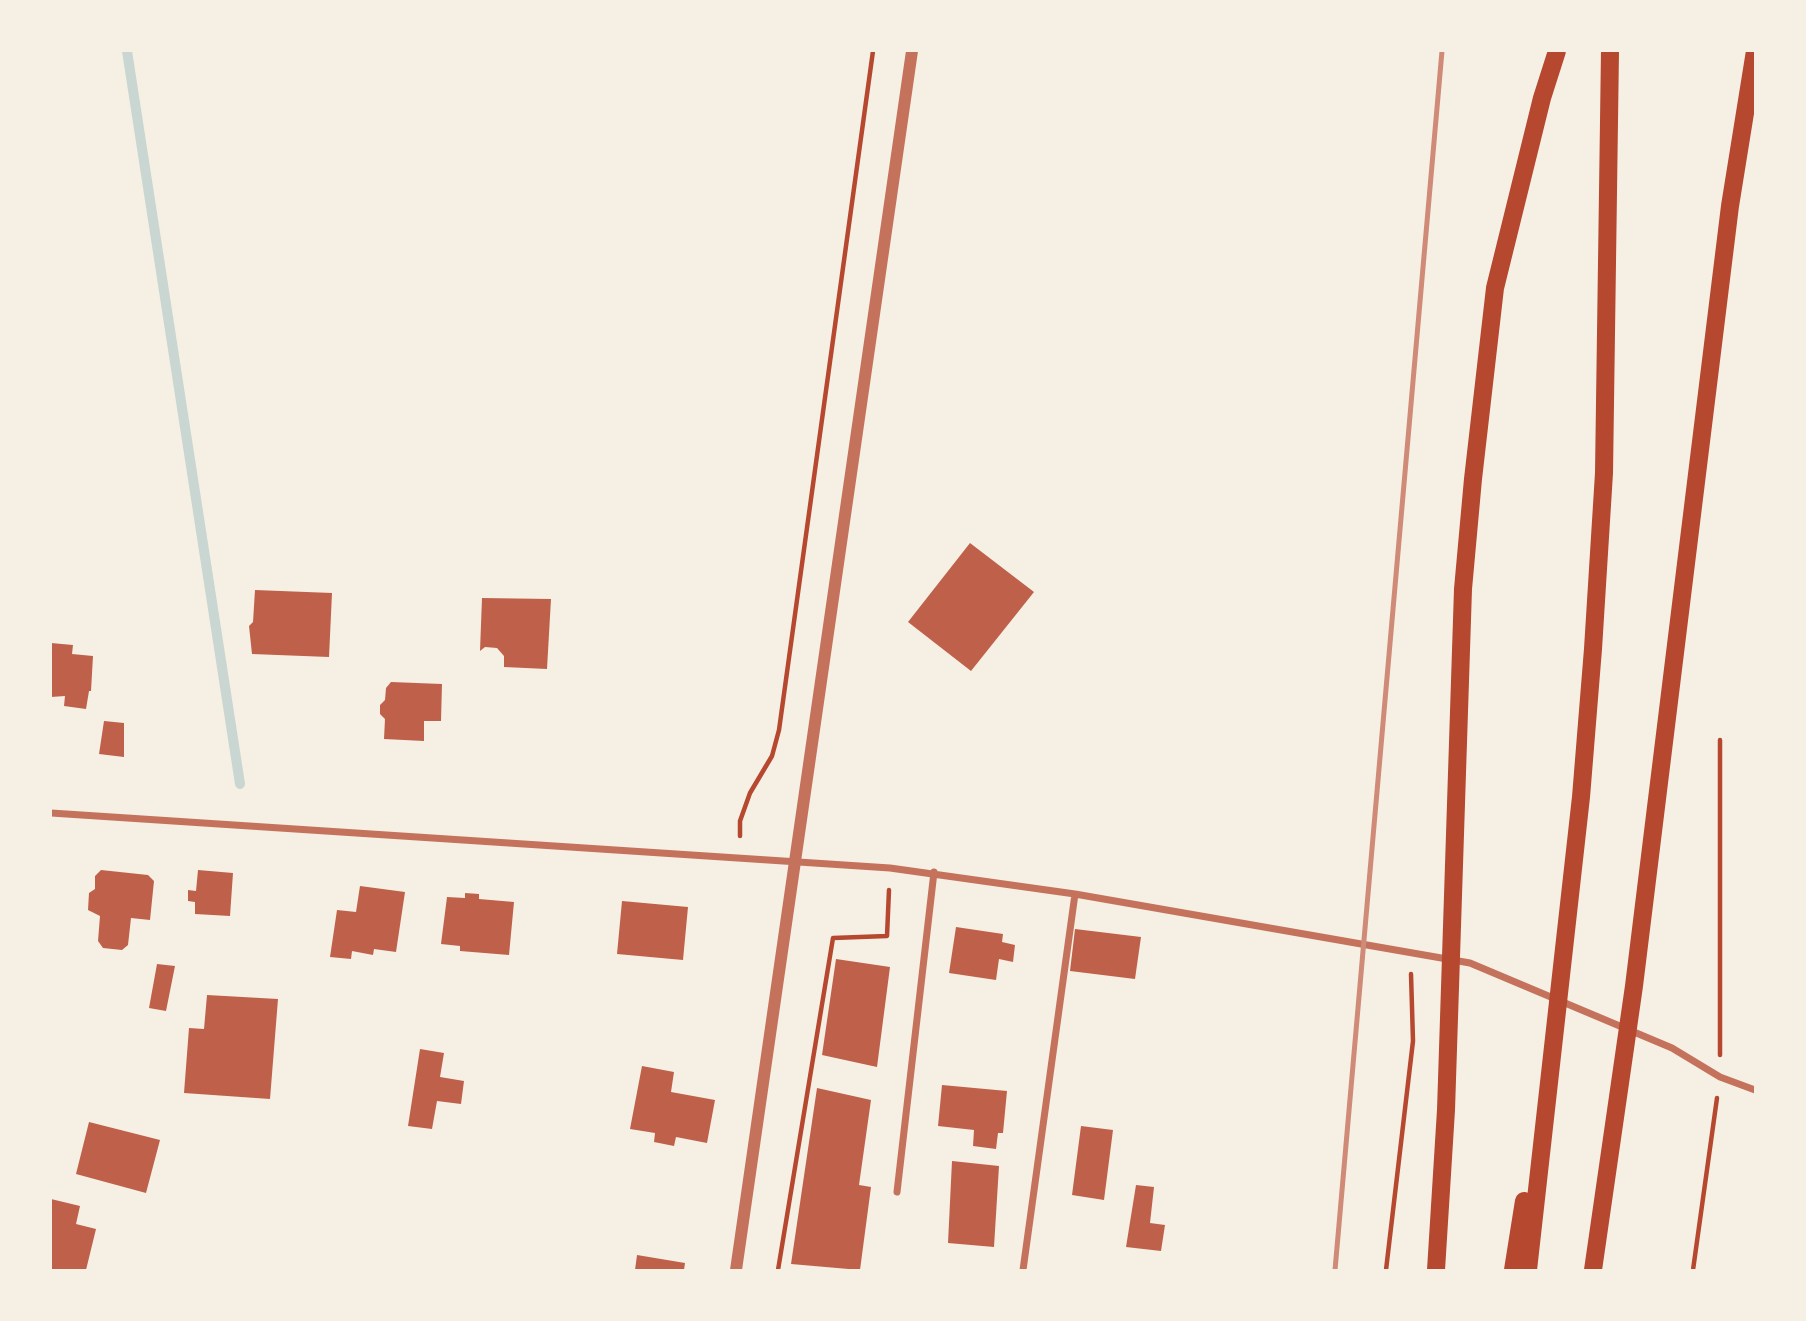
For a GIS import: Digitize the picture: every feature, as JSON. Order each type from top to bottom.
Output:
[{"type":"main road","points":[[1436,1270],[1449,1006],[1463,589],[1495,288],[1542,98],[1557,51]]},
{"type":"main road","points":[[1528,1270],[1593,649],[1604,473],[1610,51]]},
{"type":"main road","points":[[1593,1270],[1634,986],[1730,206],[1755,51]]},
{"type":"main road","points":[[1513,1270],[1551,1046]]},
{"type":"street","points":[[736,1270],[912,51]]},
{"type":"street","points":[[51,813],[890,868],[934,872],[1075,894],[1470,963],[1672,1048],[1720,1077],[1755,1090]]},
{"type":"street","points":[[897,1192],[934,872]]},
{"type":"street","points":[[1023,1270],[1075,894]]},
{"type":"path","points":[[740,858],[740,821],[750,793],[772,756],[779,730],[873,51]]},
{"type":"path","points":[[1693,1270],[1720,1077],[1720,740]]},
{"type":"path","points":[[778,1270],[833,938],[887,936],[890,868]]},
{"type":"path","points":[[1386,1270],[1413,1041],[1410,952]]},
{"type":"building","points":[[970,543],[1034,592],[971,671],[908,622]]},
{"type":"building","points":[[255,590],[332,593],[329,657],[252,654],[249,626],[253,622]]},
{"type":"building","points":[[482,598],[551,599],[547,669],[504,667],[504,656],[497,648],[485,647],[480,651]]},
{"type":"building","points":[[51,643],[73,645],[72,654],[93,656],[91,691],[86,709],[64,706],[65,696],[51,697]]},
{"type":"building","points":[[391,682],[442,684],[441,721],[424,721],[424,741],[384,739],[385,719],[380,714],[380,705],[385,700],[386,688]]},
{"type":"building","points":[[104,721],[124,723],[124,757],[99,754]]},
{"type":"building","points":[[101,870],[148,875],[154,881],[150,920],[131,918],[128,945],[122,950],[103,948],[98,941],[100,916],[88,910],[89,893],[95,889],[95,876]]},
{"type":"building","points":[[198,870],[233,873],[230,916],[195,914],[195,902],[188,901],[188,890],[196,891]]},
{"type":"building","points":[[360,886],[405,892],[396,952],[374,949],[373,955],[352,951],[351,959],[330,957],[337,910],[356,912]]},
{"type":"building","points":[[465,893],[479,894],[479,899],[514,902],[509,955],[460,951],[460,946],[441,944],[447,897],[465,898]]},
{"type":"building","points":[[622,901],[688,907],[683,960],[617,954]]},
{"type":"building","points":[[956,927],[1003,934],[1002,942],[1015,945],[1013,962],[999,959],[996,980],[949,973]]},
{"type":"building","points":[[1075,929],[1141,937],[1135,979],[1070,971]]},
{"type":"building","points":[[836,959],[890,967],[877,1067],[822,1055]]},
{"type":"building","points":[[157,964],[175,966],[166,1011],[149,1008]]},
{"type":"building","points":[[207,995],[278,999],[270,1099],[184,1093],[189,1028],[204,1029]]},
{"type":"building","points":[[420,1049],[444,1053],[440,1077],[464,1081],[461,1104],[437,1101],[432,1129],[408,1126]]},
{"type":"building","points":[[642,1066],[674,1072],[671,1092],[715,1100],[707,1143],[676,1137],[674,1146],[654,1142],[655,1133],[630,1129]]},
{"type":"building","points":[[942,1085],[1007,1091],[1003,1133],[998,1133],[996,1149],[973,1146],[974,1130],[938,1126]]},
{"type":"building","points":[[817,1088],[871,1100],[859,1185],[871,1187],[860,1270],[791,1264]]},
{"type":"building","points":[[89,1122],[160,1140],[146,1193],[76,1174]]},
{"type":"building","points":[[1081,1126],[1113,1130],[1104,1200],[1072,1195]]},
{"type":"building","points":[[952,1161],[999,1166],[994,1247],[948,1243]]},
{"type":"building","points":[[1136,1185],[1154,1187],[1150,1223],[1165,1225],[1161,1251],[1126,1247]]},
{"type":"building","points":[[51,1199],[80,1206],[76,1224],[96,1229],[86,1270],[51,1270]]},
{"type":"building","points":[[637,1255],[685,1263],[684,1270],[635,1270]]},
{"type":"waterway","points":[[127,51],[240,784]]},
{"type":"railway","points":[[1335,1270],[1442,51]]}]
